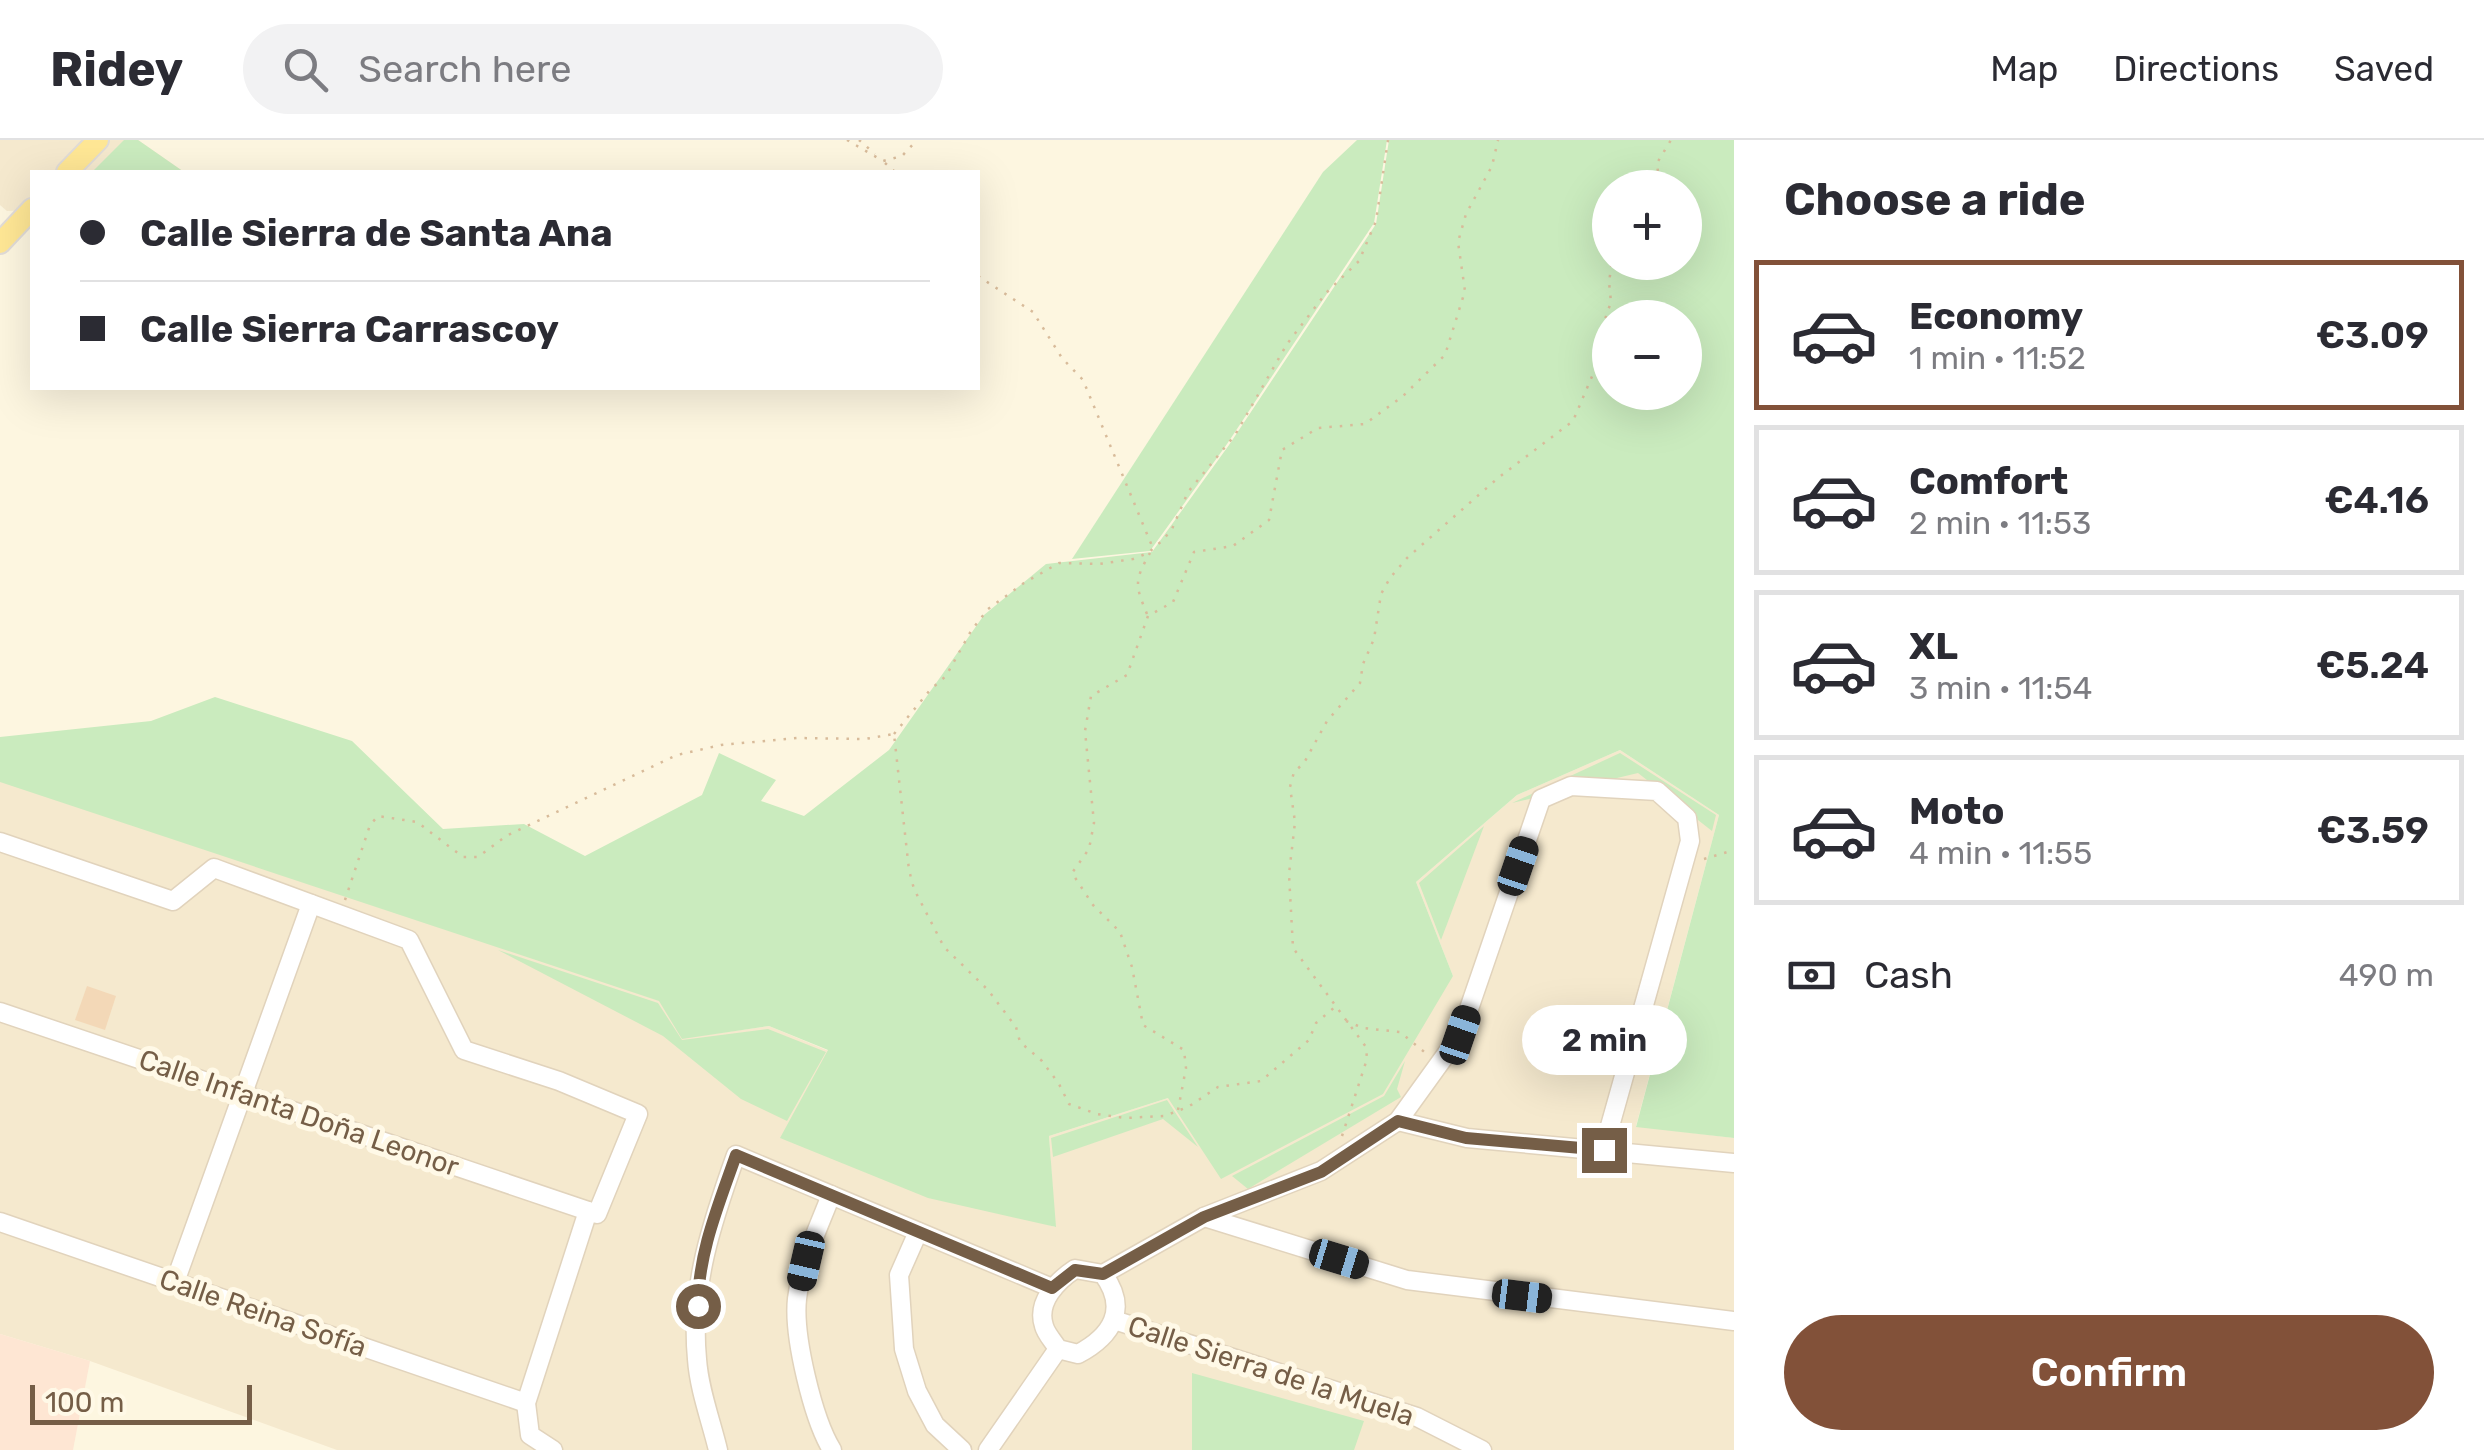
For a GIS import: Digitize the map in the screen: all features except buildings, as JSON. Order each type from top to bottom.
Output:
[{"type":"main road","points":[[69,170],[98,140]]},
{"type":"main road","points":[[0,243],[30,211]]},
{"type":"street","points":[[1103,1274],[1116,1300],[1114,1320],[1100,1343],[1078,1354],[1058,1348],[1043,1326],[1045,1303],[1052,1288],[1075,1270],[1103,1274],[1204,1217],[1321,1172],[1398,1121],[1460,1035],[1541,799],[1571,786],[1658,791],[1687,818],[1690,840],[1604,1150]]},
{"type":"street","points":[[0,842],[174,902],[214,868],[409,940],[464,1050],[638,1114],[593,1212],[526,1403],[530,1435],[553,1450]]},
{"type":"street","points":[[175,1282],[311,904]]},
{"type":"street","name":"Calle Infanta Doña Leonor","points":[[0,1012],[593,1212]]},
{"type":"street","points":[[1398,1121],[1466,1138],[1734,1163]]},
{"type":"street","points":[[718,1450],[697,1360],[698,1278],[736,1155],[1052,1288]]},
{"type":"street","points":[[832,1195],[806,1261],[796,1302],[810,1395],[832,1450]]},
{"type":"street","points":[[1204,1217],[1407,1280],[1734,1321]]},
{"type":"street","name":"Calle Reina Sofía","points":[[0,1222],[526,1403]]},
{"type":"street","points":[[918,1232],[899,1276],[898,1308],[904,1349],[917,1390],[935,1425],[962,1450]]},
{"type":"street","name":"Calle Sierra de la Muela","points":[[1114,1320],[1417,1418],[1482,1450]]},
{"type":"street","points":[[988,1450],[1058,1348]]},
{"type":"path","points":[[847,140],[883,161],[902,156],[917,140]]},
{"type":"path","points":[[859,140],[893,170]]},
{"type":"path","points":[[340,915],[370,826],[378,816],[417,822],[463,857],[478,858],[506,836],[677,755],[797,738],[865,739],[894,734],[946,676],[970,631],[988,609],[1024,582],[1059,563],[1099,564],[1132,559],[1152,547],[1172,529],[1188,492],[1235,435],[1287,344],[1326,293],[1359,261],[1376,221],[1388,140]]},
{"type":"path","points":[[1178,1111],[1186,1068],[1184,1050],[1143,1025],[1132,967],[1120,932],[1093,904],[1072,872],[1090,849],[1094,823],[1085,731],[1091,696],[1127,675],[1148,616],[1173,602],[1194,552],[1233,546],[1269,520],[1282,450],[1318,428],[1365,424],[1403,396],[1446,355],[1465,291],[1458,242],[1466,214],[1492,166],[1498,140]]},
{"type":"path","points":[[1658,170],[1657,162],[1672,140]]},
{"type":"path","points":[[980,277],[1032,312],[1062,358],[1083,380],[1152,547]]},
{"type":"path","points":[[1333,1164],[1367,1058],[1366,1048],[1294,948],[1289,874],[1295,822],[1290,788],[1294,772],[1360,683],[1374,639],[1380,594],[1390,578],[1407,558],[1487,488],[1573,421],[1596,368],[1597,342],[1611,302],[1609,280]]},
{"type":"path","points":[[1148,616],[1137,590],[1136,576],[1152,547]]},
{"type":"path","points":[[894,734],[914,889],[944,947],[988,990],[1016,1028],[1020,1042],[1042,1061],[1069,1104],[1125,1118],[1164,1116],[1218,1087],[1261,1081],[1309,1040],[1316,1024],[1336,1006]]},
{"type":"path","points":[[1684,866],[1734,850]]},
{"type":"path","points":[[1344,1020],[1363,1028],[1400,1032],[1439,1064]]},
{"type":"shaded area","points":[[0,140],[138,140],[181,170],[30,170],[30,210],[7,211],[0,205]]},
{"type":"shaded area","points":[[1620,750],[1719,815],[1636,1126],[1734,1138],[1734,1450],[337,1450],[90,1361],[0,1334],[0,780],[477,931],[660,1001],[683,1038],[769,1026],[829,1051],[781,1138],[1055,1227],[1049,1136],[1168,1098],[1453,976],[1416,882],[1517,795]]},
{"type":"shaded area","points":[[0,1334],[90,1361],[73,1450],[0,1450]]},
{"type":"green space","points":[[124,140],[138,140],[181,170],[94,170]]},
{"type":"green space","points":[[1357,140],[1387,140],[1374,223],[1227,444],[1150,551],[1072,559],[1323,172]]},
{"type":"green space","points":[[1389,140],[1734,140],[1734,1138],[1636,1127],[1719,815],[1620,750],[1517,795],[1416,882],[1453,976],[1383,1094],[1221,1179],[1168,1098],[1049,1136],[1056,1227],[928,1198],[780,1138],[828,1050],[769,1026],[682,1039],[659,1001],[0,782],[0,737],[151,721],[215,697],[352,741],[443,829],[524,824],[585,856],[702,795],[719,753],[776,780],[761,801],[804,816],[889,750],[984,615],[1046,564],[1152,552],[1229,445],[1376,224]]},
{"type":"green space","points":[[1620,753],[1716,815],[1712,831],[1638,773],[1512,803]]},
{"type":"green space","points":[[1484,826],[1441,940],[1419,883]]},
{"type":"green space","points":[[498,950],[658,1003],[682,1040],[768,1029],[826,1052],[787,1121],[741,1099],[663,1036]]},
{"type":"green space","points":[[1405,1061],[1397,1089],[1401,1097],[1248,1189],[1232,1176],[1384,1096]]},
{"type":"green space","points":[[1167,1100],[1198,1147],[1163,1119],[1053,1157],[1051,1138]]},
{"type":"green space","points":[[1192,1373],[1364,1421],[1354,1450],[1192,1450]]},
{"type":"route","points":[[698,1306],[698,1278],[736,1155],[1052,1288],[1075,1270],[1103,1274],[1204,1217],[1321,1172],[1398,1121],[1466,1138],[1604,1150]]}]
